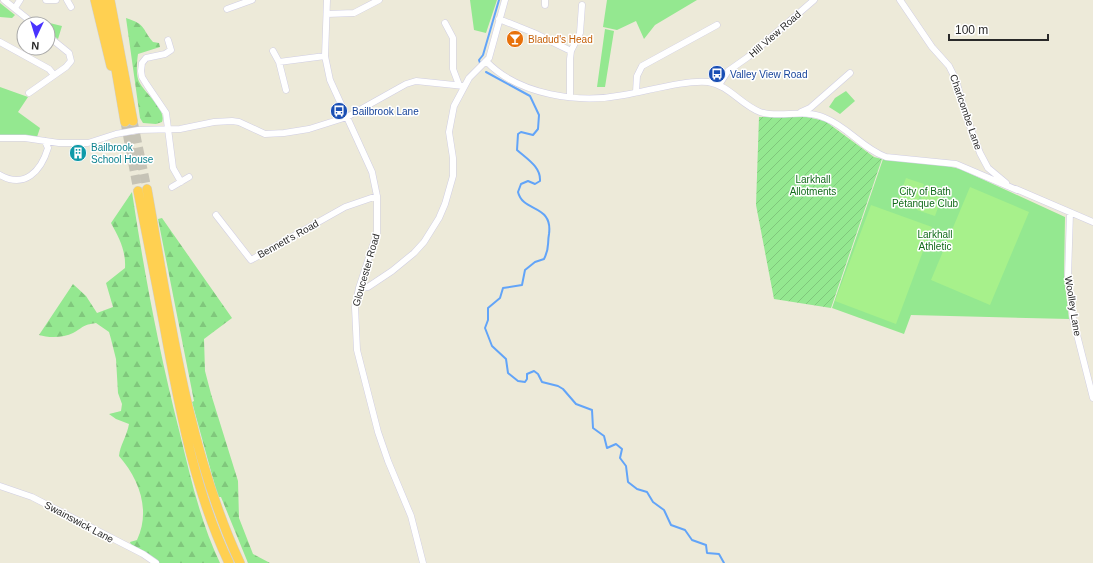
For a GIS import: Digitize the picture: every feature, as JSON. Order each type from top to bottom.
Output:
[{"type":"highway","points":[[95,0],[114,81],[129,122],[110,0]]},
{"type":"highway","points":[[104,0],[121,98]]},
{"type":"highway","points":[[229,563],[210,515],[193,463],[176,389],[143,190],[188,407],[212,494],[240,563]]},
{"type":"street","points":[[4,0],[24,16]]},
{"type":"street","points":[[14,8],[20,0]]},
{"type":"street","points":[[46,0],[56,0]]},
{"type":"street","points":[[67,0],[71,7]]},
{"type":"street","points":[[227,9],[252,0]]},
{"type":"street","name":"Gloucester Road","points":[[328,0],[326,14],[326,56],[330,80],[372,172],[377,196],[377,233],[359,288],[355,307],[357,350],[367,394],[388,461],[411,516],[423,563]]},
{"type":"street","points":[[326,14],[354,13],[379,0]]},
{"type":"street","points":[[359,288],[368,287],[392,271],[414,252],[424,242],[439,218],[445,204],[453,176],[453,158],[449,132],[454,106],[461,85],[486,61],[491,53],[505,0]]},
{"type":"street","name":"Hill View Road","points":[[719,85],[728,71],[748,57],[814,0]]},
{"type":"street","name":"Charlcombe Lane","points":[[900,0],[932,47],[949,66],[956,80],[965,113],[980,153],[988,168],[1018,190],[1093,222]]},
{"type":"street","points":[[570,96],[571,51],[580,33],[582,5]]},
{"type":"street","points":[[499,19],[534,33],[571,51]]},
{"type":"street","points":[[445,23],[453,38],[453,69],[461,85]]},
{"type":"street","points":[[636,92],[637,76],[642,66],[717,25]]},
{"type":"street","points":[[168,40],[171,50],[165,54],[146,58],[142,63],[141,71],[142,77],[147,85],[165,108],[172,168],[181,182]]},
{"type":"street","points":[[0,42],[49,69],[54,75]]},
{"type":"street","points":[[29,94],[66,67],[71,58],[67,51],[56,42]]},
{"type":"street","points":[[273,51],[279,62],[286,90]]},
{"type":"street","points":[[279,62],[326,56]]},
{"type":"street","points":[[486,61],[502,76],[533,90],[584,98],[617,96],[698,82],[719,85],[759,111],[771,114],[800,112],[825,118],[875,154],[886,157],[956,164],[1018,190]]},
{"type":"street","points":[[800,112],[810,108],[850,73]]},
{"type":"street","points":[[0,138],[25,138],[45,141],[88,143],[116,134],[138,130],[168,129],[232,121],[239,122],[257,132],[274,134],[309,129],[347,117],[406,84],[416,81],[461,85]]},
{"type":"street","points":[[0,176],[11,180],[20,179],[38,171],[48,148],[45,141]]},
{"type":"street","points":[[172,187],[189,177]]},
{"type":"street","name":"Bennett's Road","points":[[216,215],[251,260],[345,207],[377,196]]},
{"type":"street","name":"Woolley Lane","points":[[1070,213],[1068,276],[1073,319],[1093,398]]},
{"type":"street","name":"Swainswick Lane","points":[[0,486],[32,497],[143,554],[156,563]]},
{"type":"green space","points":[[470,0],[497,0],[486,33],[474,30]]},
{"type":"green space","points":[[607,0],[697,0],[655,25],[644,39],[636,21],[617,30],[603,27]]},
{"type":"green space","points":[[0,3],[15,15],[12,18],[0,17]]},
{"type":"green space","points":[[126,18],[141,25],[153,42],[159,43],[160,47],[138,54],[137,66],[137,76],[140,84],[158,106],[163,117],[162,122],[156,124],[143,123],[140,118]]},
{"type":"green space","points":[[56,25],[62,26],[58,39],[56,37]]},
{"type":"green space","points":[[605,29],[614,31],[605,87],[597,87]]},
{"type":"green space","points":[[0,87],[28,97],[18,112],[40,128],[37,137],[0,136]]},
{"type":"green space","points":[[846,91],[855,101],[840,114],[829,107],[835,98]]},
{"type":"green space","name":"Larkhall Allotments","points":[[802,116],[825,121],[874,157],[882,159],[831,308],[774,299],[756,205],[759,117]]},
{"type":"green space","name":"Larkhall Athletic","points":[[883,159],[935,163],[960,169],[1065,217],[1064,276],[1069,319],[911,315],[904,334],[832,308]]},
{"type":"green space","points":[[906,178],[924,184],[915,209],[897,203]]},
{"type":"green space","name":"City of Bath Pétanque Club","points":[[926,185],[944,191],[935,216],[917,210]]},
{"type":"green space","points":[[970,187],[1029,212],[990,305],[931,280]]},
{"type":"green space","points":[[132,192],[152,311],[187,464],[207,531],[220,563],[158,563],[132,547],[130,542],[137,540],[141,529],[143,506],[137,485],[126,465],[119,456],[129,424],[116,419],[109,414],[121,411],[122,404],[118,393],[116,359],[109,332],[96,323],[85,325],[73,333],[61,337],[39,335],[73,284],[86,296],[97,313],[113,307],[106,283],[125,268],[125,262],[121,244],[111,223]]},
{"type":"green space","points":[[871,205],[932,227],[896,324],[835,301]]},
{"type":"green space","points":[[162,218],[232,318],[204,339],[205,371],[238,481],[239,518],[253,554],[270,563],[248,563],[221,497],[218,497],[192,402],[194,401],[158,219]]},
{"type":"waterway","points":[[480,63],[479,60],[483,55],[499,0]]},
{"type":"waterway","points":[[486,72],[530,96],[539,115],[538,129],[533,135],[521,132],[518,134],[517,150],[536,167],[540,176],[540,181],[535,184],[528,181],[521,184],[518,192],[521,199],[547,218],[549,224],[548,249],[544,259],[535,262],[525,270],[522,285],[503,288],[500,298],[488,308],[488,320],[485,328],[492,346],[506,359],[508,373],[518,381],[525,382],[527,379],[527,374],[534,371],[538,374],[542,382],[558,386],[563,389],[576,404],[592,410],[593,428],[604,436],[607,448],[616,444],[622,449],[620,458],[626,466],[628,482],[637,489],[647,492],[653,502],[664,510],[671,525],[685,530],[692,540],[706,545],[707,553],[719,554],[724,563]]},
{"type":"tunnel","points":[[133,121],[147,189]]},
{"type":"tunnel","points":[[125,122],[138,191]]},
{"type":"place","name":"Bladud's Head","points":[[515,39]]},
{"type":"place","name":"Valley View Road","points":[[717,74]]},
{"type":"place","name":"Bailbrook Lane","points":[[339,111]]},
{"type":"place","name":"Bailbrook School House","points":[[78,153]]}]
